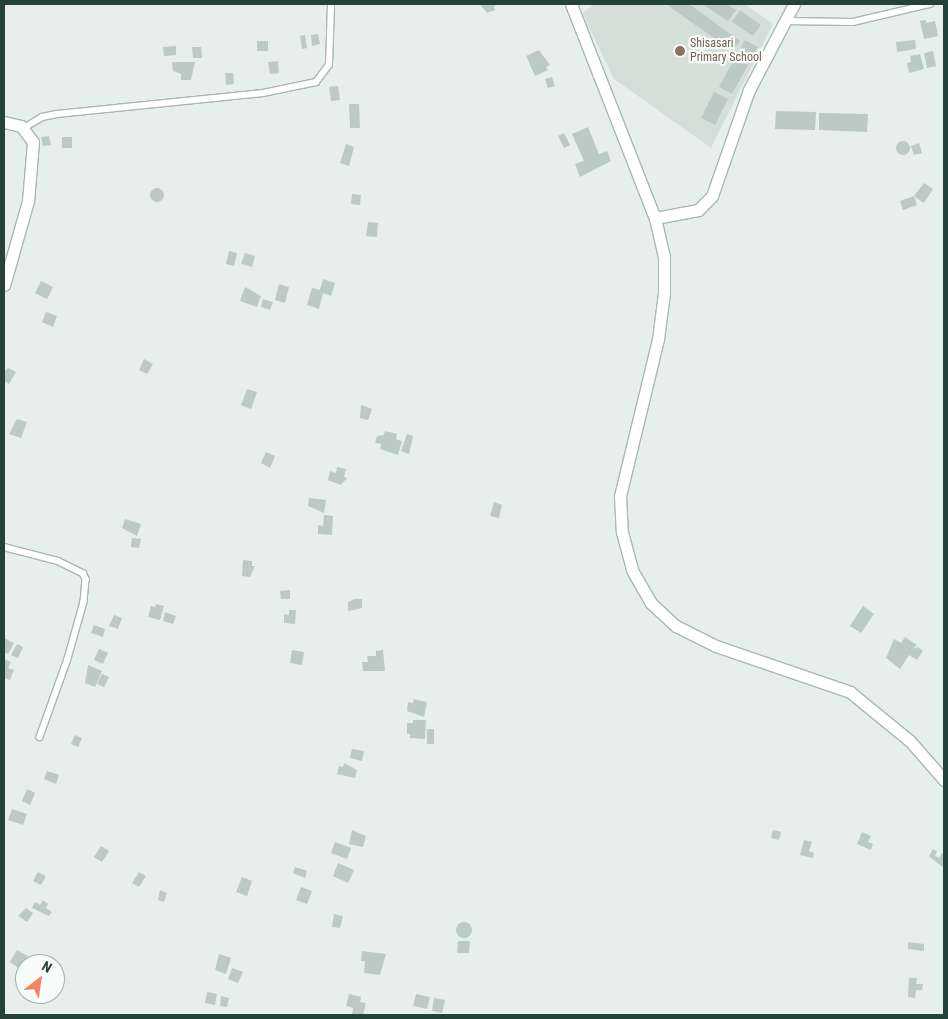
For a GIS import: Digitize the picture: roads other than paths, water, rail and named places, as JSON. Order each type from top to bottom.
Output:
[{"type":"street","points":[[572,4],[655,218],[664,257],[661,317],[620,496],[622,532],[632,570],[651,603],[676,626],[716,646],[850,692],[910,741],[944,780]]},
{"type":"street","points":[[655,218],[698,210],[712,196],[749,90],[794,4]]},
{"type":"street","points":[[4,122],[24,128],[33,142],[28,201],[4,285]]},
{"type":"lane","points":[[24,128],[42,117],[58,114],[263,93],[316,82],[329,65],[331,4]]},
{"type":"lane","points":[[785,21],[853,22],[930,4]]},
{"type":"lane","points":[[4,547],[58,561],[83,573],[86,579],[84,602],[68,659],[40,737]]},
{"type":"place","name":"Shisasari Primary School","points":[[680,51]]}]
